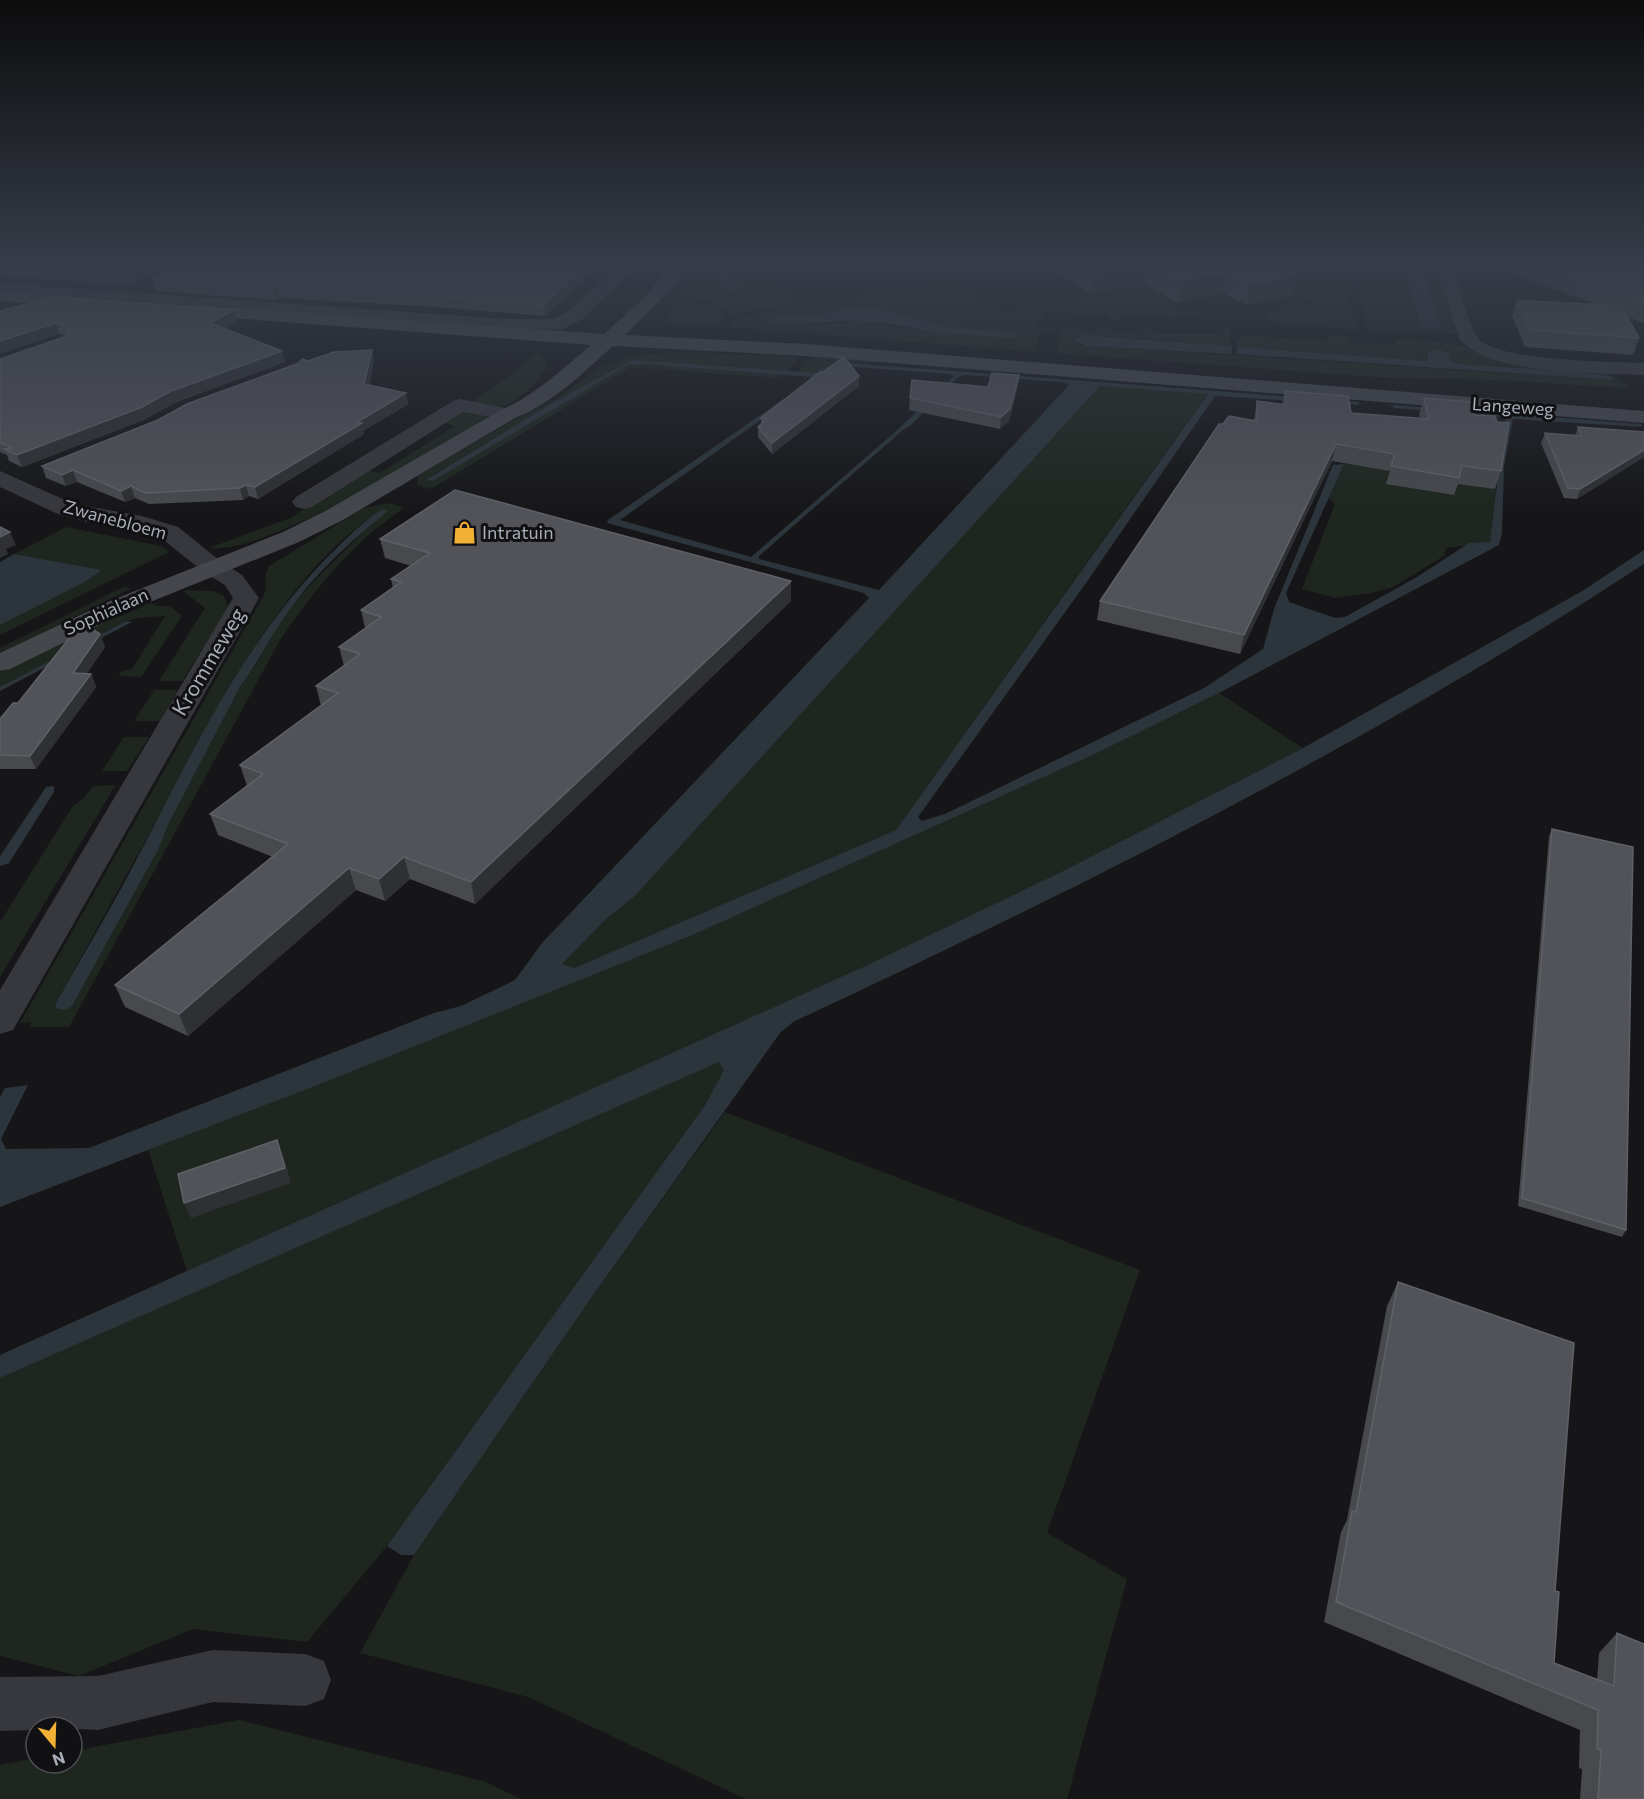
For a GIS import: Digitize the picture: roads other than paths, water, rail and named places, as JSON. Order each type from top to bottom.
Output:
[{"type":"main road","points":[[214,568],[291,537],[335,515],[508,414],[522,410],[555,386],[591,348]]},
{"type":"main road","name":"Langeweg","points":[[762,348],[1383,394],[1491,395],[1644,405]]},
{"type":"main road","name":"Langeweg","points":[[1383,394],[1421,400],[1644,417]]},
{"type":"main road","name":"Sophialaan","points":[[0,663],[119,606],[214,568]]},
{"type":"street","points":[[1479,348],[1483,351],[1520,360],[1641,374]]},
{"type":"street","points":[[304,502],[460,405],[508,414]]},
{"type":"street","name":"Zwanebloem","points":[[13,478],[57,506],[78,513],[162,529],[177,537],[214,568]]},
{"type":"street","name":"Krommeweg","points":[[0,1021],[195,686],[243,608],[246,598],[242,587],[229,575],[214,568]]},
{"type":"street","points":[[0,1704],[98,1703],[213,1676],[305,1680]]},
{"type":"place","name":"Intratuin","points":[[464,533]]}]
